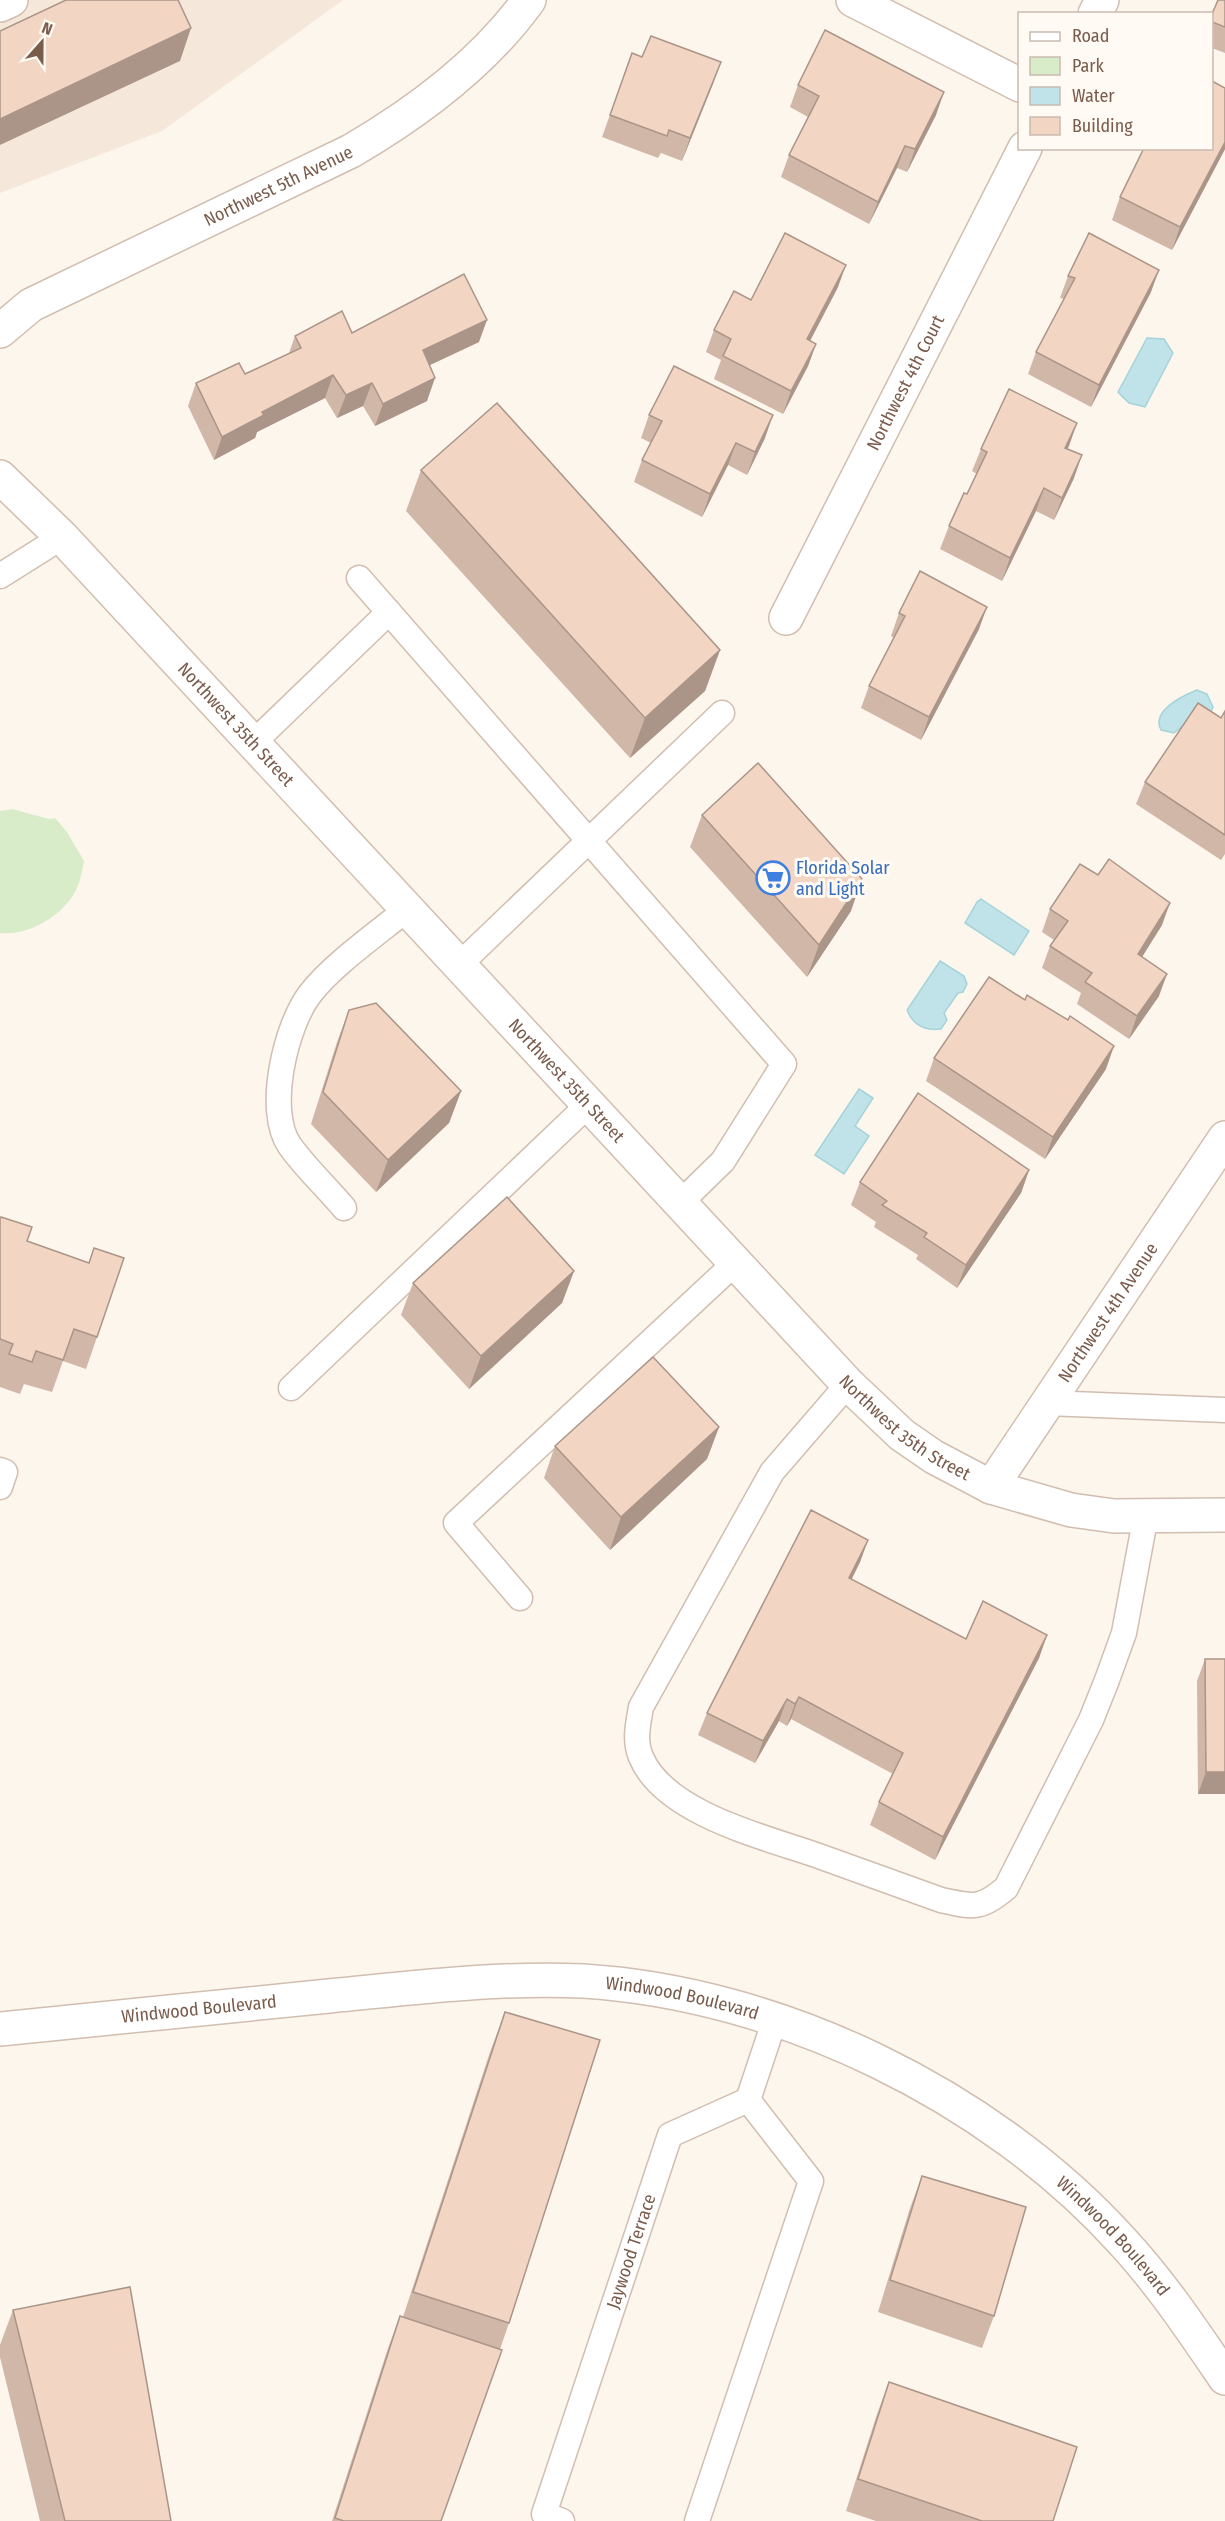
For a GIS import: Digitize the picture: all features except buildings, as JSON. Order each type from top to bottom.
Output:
[{"type":"street","points":[[0,5],[11,0]]},
{"type":"street","name":"Northwest 5th Avenue","points":[[0,331],[31,305],[351,151],[391,128],[429,101],[464,71],[498,38],[529,0]]},
{"type":"street","points":[[853,0],[1018,84]]},
{"type":"street","name":"Northwest 4th Court","points":[[786,618],[1024,150]]},
{"type":"street","name":"Northwest 35th Street","points":[[0,477],[62,537],[848,1384],[902,1435],[934,1457],[991,1487],[1071,1510],[1114,1516],[1225,1515]]},
{"type":"street","name":"Northwest 4th Avenue","points":[[991,1487],[1225,1138]]},
{"type":"street","name":"Windwood Boulevard","points":[[0,2029],[492,1980],[585,1982],[676,1994],[775,2019],[862,2053],[903,2073],[982,2121],[1055,2176],[1122,2240],[1180,2312],[1225,2379]]},
{"type":"lane","points":[[0,576],[62,537]]},
{"type":"lane","points":[[359,578],[784,1064],[723,1161],[680,1203]]},
{"type":"lane","points":[[253,743],[389,612]]},
{"type":"lane","points":[[459,964],[722,713]]},
{"type":"lane","points":[[344,1208],[289,1145],[279,1116],[277,1095],[281,1071],[300,1011],[309,994],[407,909]]},
{"type":"lane","points":[[291,1388],[588,1105]]},
{"type":"lane","points":[[520,1598],[456,1523],[735,1263]]},
{"type":"lane","points":[[848,1384],[772,1472],[641,1707],[637,1734],[641,1757],[654,1777],[672,1793],[698,1810],[733,1828],[941,1899],[967,1906],[988,1903],[1006,1888],[1091,1720],[1124,1633],[1146,1515]]},
{"type":"lane","points":[[1047,1403],[1225,1410]]},
{"type":"lane","points":[[0,1470],[5,1472],[0,1487]]},
{"type":"lane","points":[[697,2521],[811,2181],[748,2100],[775,2019]]},
{"type":"lane","name":"Jaywood Terrace","points":[[562,2521],[544,2514],[670,2135],[748,2100]]},
{"type":"shaded area","points":[[0,0],[343,0],[162,131],[0,193]]},
{"type":"green space","points":[[12,809],[49,819],[55,818],[67,832],[84,861],[77,889],[69,901],[52,917],[32,928],[0,933],[0,811]]},
{"type":"water","points":[[1147,338],[1164,339],[1173,353],[1145,407],[1129,403],[1118,392]]},
{"type":"water","points":[[1197,690],[1207,694],[1213,707],[1210,714],[1186,723],[1174,733],[1161,730],[1159,723],[1164,711],[1176,700]]},
{"type":"water","points":[[981,899],[1029,931],[1014,955],[965,923]]},
{"type":"water","points":[[940,961],[964,976],[967,984],[963,992],[958,993],[944,1013],[947,1020],[941,1029],[930,1029],[916,1023],[907,1010]]},
{"type":"water","points":[[859,1089],[873,1098],[855,1126],[869,1136],[844,1174],[815,1155]]},
{"type":"place","name":"Florida Solar and Light","points":[[773,878]]}]
